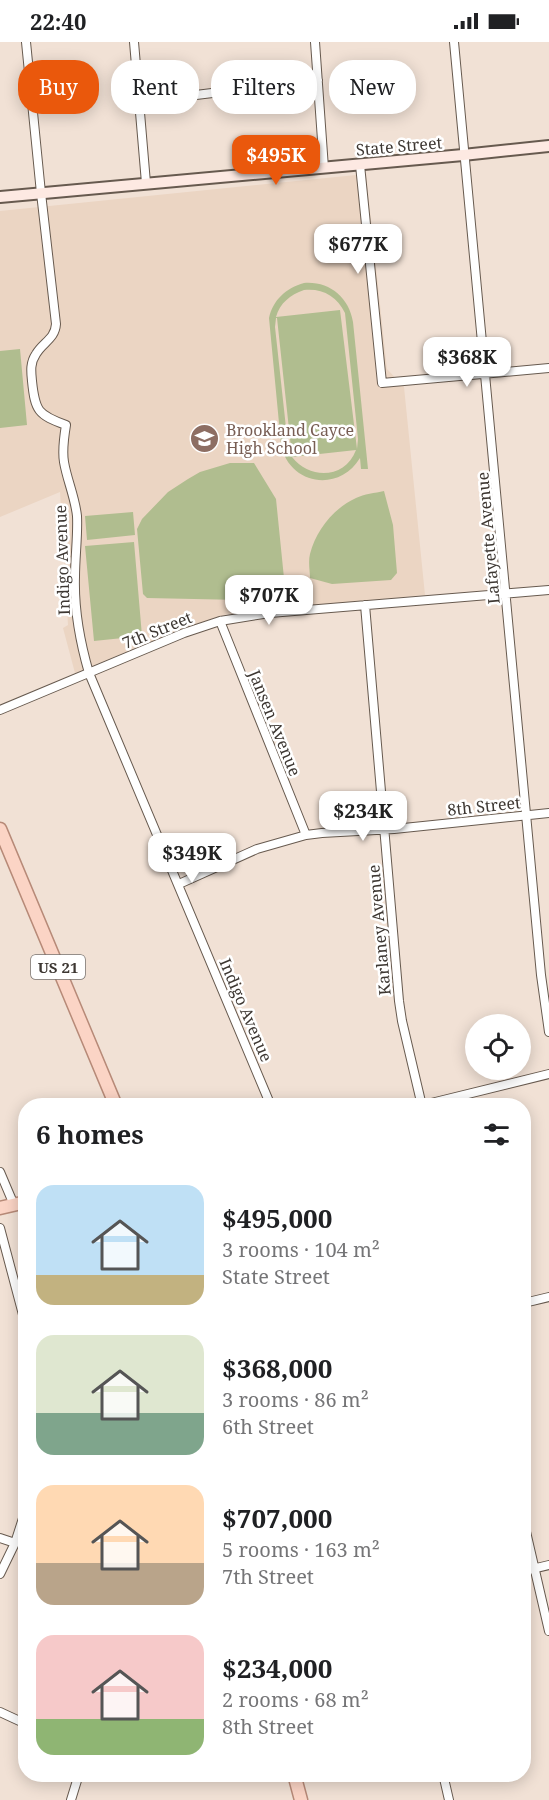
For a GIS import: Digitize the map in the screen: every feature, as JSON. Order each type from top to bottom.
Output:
[{"type":"main road","name":"State Street","points":[[0,197],[549,146]]},
{"type":"main road","name":"US 21","points":[[0,829],[113,1098]]},
{"type":"main road","points":[[0,1208],[18,1204]]},
{"type":"main road","points":[[296,1782],[301,1800]]},
{"type":"street","name":"Indigo Avenue","points":[[26,42],[56,324],[52,338],[33,359],[31,370],[34,400],[39,410],[45,416],[66,425],[63,450],[77,518],[75,577],[76,607],[81,640],[89,673],[268,1098]]},
{"type":"street","points":[[134,42],[136,60]]},
{"type":"street","points":[[315,42],[324,168]]},
{"type":"street","name":"Lafayette Avenue","points":[[454,42],[463,155],[549,1032]]},
{"type":"street","points":[[199,95],[318,80]]},
{"type":"street","points":[[140,114],[146,183]]},
{"type":"street","points":[[360,165],[382,383],[549,368]]},
{"type":"street","name":"7th Street","points":[[0,710],[184,633],[220,621],[270,613],[549,590]]},
{"type":"street","name":"Karlaney Avenue","points":[[365,605],[399,1001],[419,1098]]},
{"type":"street","name":"Jansen Avenue","points":[[220,621],[306,836]]},
{"type":"street","name":"8th Street","points":[[179,884],[257,849],[306,836],[549,813]]},
{"type":"street","points":[[450,1098],[549,1074]]},
{"type":"street","points":[[0,1172],[18,1201]]},
{"type":"street","points":[[0,1228],[18,1296]]},
{"type":"street","points":[[531,1301],[549,1297]]},
{"type":"street","points":[[0,1574],[18,1534]]},
{"type":"street","points":[[0,1538],[15,1543]]},
{"type":"street","points":[[531,1559],[549,1631]]},
{"type":"street","points":[[533,1569],[549,1565]]},
{"type":"street","points":[[0,1712],[18,1720]]},
{"type":"street","points":[[71,1800],[77,1782]]},
{"type":"street","points":[[445,1782],[449,1800]]},
{"type":"shaded area","name":"Brookland Cayce High School","points":[[366,174],[387,369],[404,387],[425,595],[227,614],[184,628],[75,673],[63,628],[68,625],[60,492],[0,517],[0,211]]},
{"type":"green space","points":[[313,283],[336,292],[347,305],[353,322],[368,469],[361,469],[360,458],[351,469],[339,477],[327,480],[303,476],[286,458],[281,444],[269,318],[277,300],[297,285]],"holes":[[[304,290],[317,290],[328,294],[338,302],[345,313],[358,439],[357,449],[340,310],[276,317],[286,300]],[[276,318],[292,457],[288,446],[275,327]],[[356,450],[344,467],[327,473],[308,470],[292,457]]]},
{"type":"green space","points":[[20,349],[27,425],[0,428],[0,351]]},
{"type":"green space","points":[[230,463],[254,463],[276,499],[284,578],[282,586],[275,595],[266,599],[147,598],[143,594],[137,529],[142,519],[168,492],[188,479],[200,472]]},
{"type":"green space","points":[[384,491],[393,525],[397,573],[391,580],[332,584],[310,578],[310,554],[321,528],[348,502]]},
{"type":"green space","points":[[133,512],[135,535],[87,540],[85,516]]},
{"type":"green space","points":[[134,542],[142,636],[94,641],[85,546]]},
{"type":"place","name":"Brookland Cayce High School","points":[[205,439]]}]
